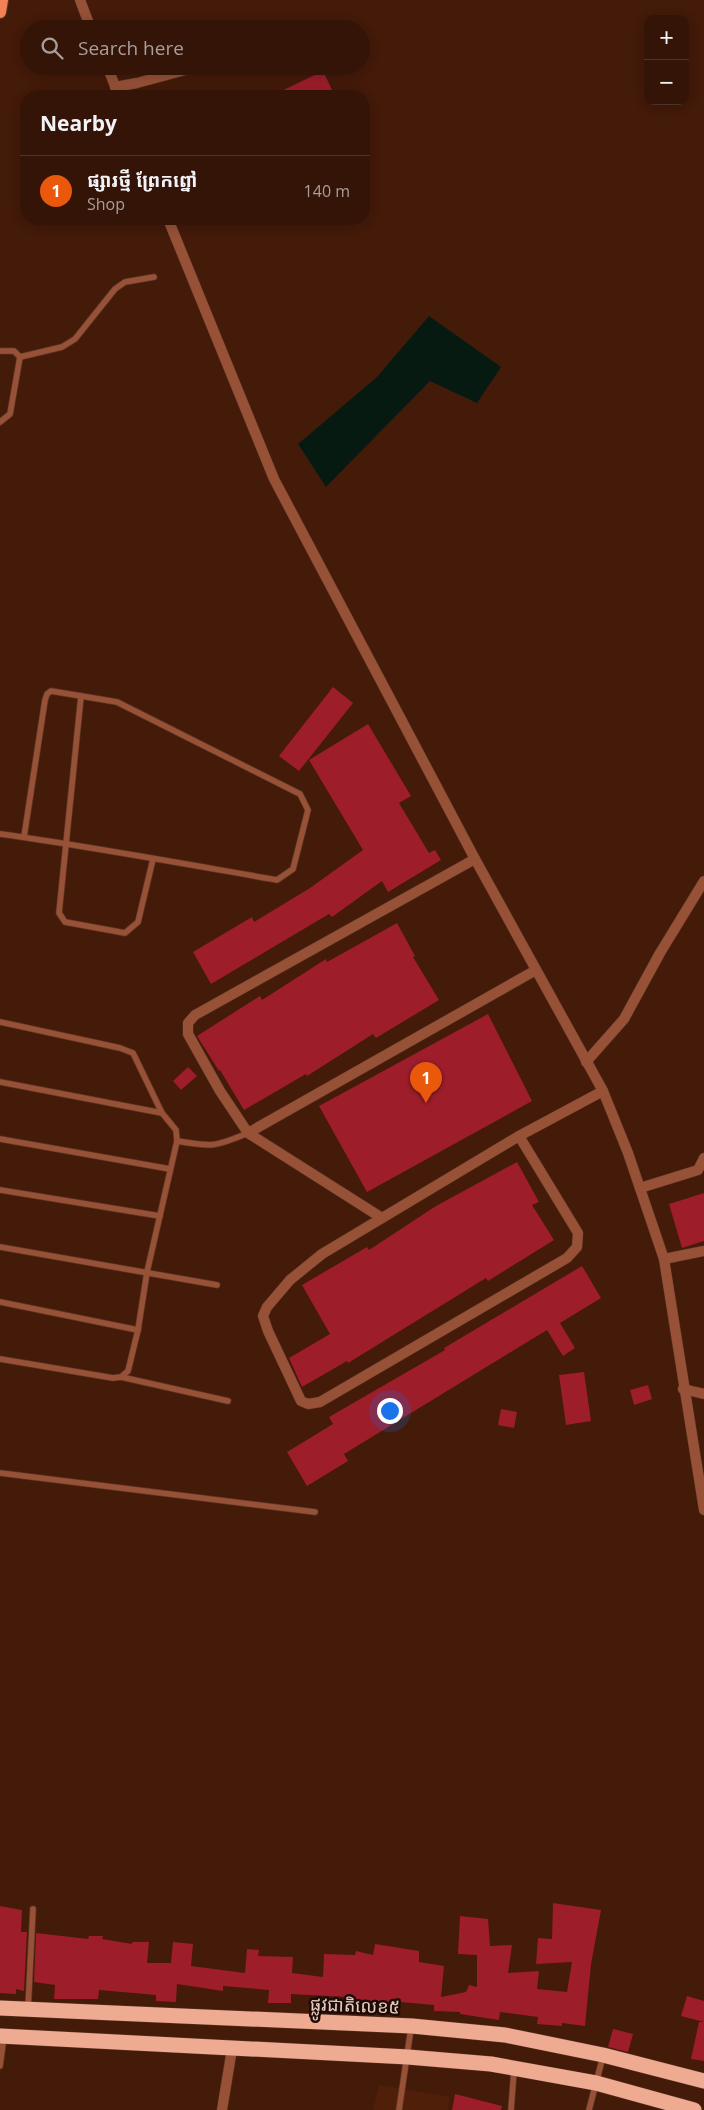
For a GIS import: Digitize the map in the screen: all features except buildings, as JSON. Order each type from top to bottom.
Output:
[{"type":"highway","name":"ផ្លូវជាតិលេខ៥","points":[[0,2008],[412,2026],[505,2035],[603,2055],[704,2081]]},
{"type":"highway","points":[[2,2036],[408,2057],[491,2064],[596,2083],[694,2110]]},
{"type":"main road","points":[[0,12],[2,0]]},
{"type":"street","points":[[80,0],[88,20]]},
{"type":"street","points":[[110,75],[116,90]]},
{"type":"street","points":[[122,90],[168,75]]},
{"type":"street","points":[[170,225],[274,479],[475,859],[603,1091],[628,1153],[664,1259],[683,1389],[704,1510]]},
{"type":"street","points":[[382,1218],[248,1132],[220,1091],[188,1034],[188,1023],[195,1015],[475,859]]},
{"type":"street","points":[[586,1062],[624,1019],[683,913],[704,881]]},
{"type":"street","points":[[248,1132],[536,970]]},
{"type":"street","points":[[519,1136],[578,1233],[577,1247],[567,1258],[320,1402],[308,1404],[301,1401],[268,1331],[263,1316],[267,1306],[290,1280],[322,1254],[519,1136],[603,1091]]},
{"type":"street","points":[[640,1188],[701,1169],[704,1158]]},
{"type":"street","points":[[664,1259],[704,1251]]},
{"type":"street","points":[[683,1389],[704,1394]]},
{"type":"street","points":[[222,2110],[232,2049]]},
{"type":"lane","points":[[20,357],[62,347],[75,339],[115,289],[125,282],[154,277]]},
{"type":"lane","points":[[0,350],[14,352],[20,357]]},
{"type":"lane","points":[[0,422],[10,414],[20,357]]},
{"type":"lane","points":[[0,834],[24,838],[65,843],[277,880],[293,870],[308,810],[300,794],[117,702],[51,691],[47,694],[24,838]]},
{"type":"lane","points":[[81,696],[59,913],[65,922],[124,933],[138,922],[153,858]]},
{"type":"lane","points":[[0,1022],[120,1048],[133,1053],[162,1113],[176,1130],[177,1141],[147,1272],[138,1330],[128,1371],[121,1377]]},
{"type":"lane","points":[[0,1082],[162,1113]]},
{"type":"lane","points":[[177,1141],[206,1146],[222,1144],[248,1132]]},
{"type":"lane","points":[[0,1139],[170,1169]]},
{"type":"lane","points":[[0,1190],[160,1216]]},
{"type":"lane","points":[[0,1247],[217,1285]]},
{"type":"lane","points":[[0,1302],[138,1330]]},
{"type":"lane","points":[[0,1360],[113,1378],[121,1377],[228,1401]]},
{"type":"lane","points":[[0,1473],[315,1512]]},
{"type":"lane","points":[[28,2010],[33,1909]]},
{"type":"lane","points":[[399,2110],[412,2026]]},
{"type":"lane","points":[[0,2066],[2,2036]]},
{"type":"lane","points":[[590,2110],[603,2055]]},
{"type":"lane","points":[[511,2110],[514,2068]]},
{"type":"shaded area","points":[[429,316],[501,367],[477,403],[430,381],[326,487],[298,444],[377,377]]},
{"type":"shaded area","points":[[379,2085],[450,2097],[448,2110],[373,2110]]},
{"type":"place","name":"ផ្សារថ្មី ព្រែកព្នៅ","points":[[426,1103]]}]
